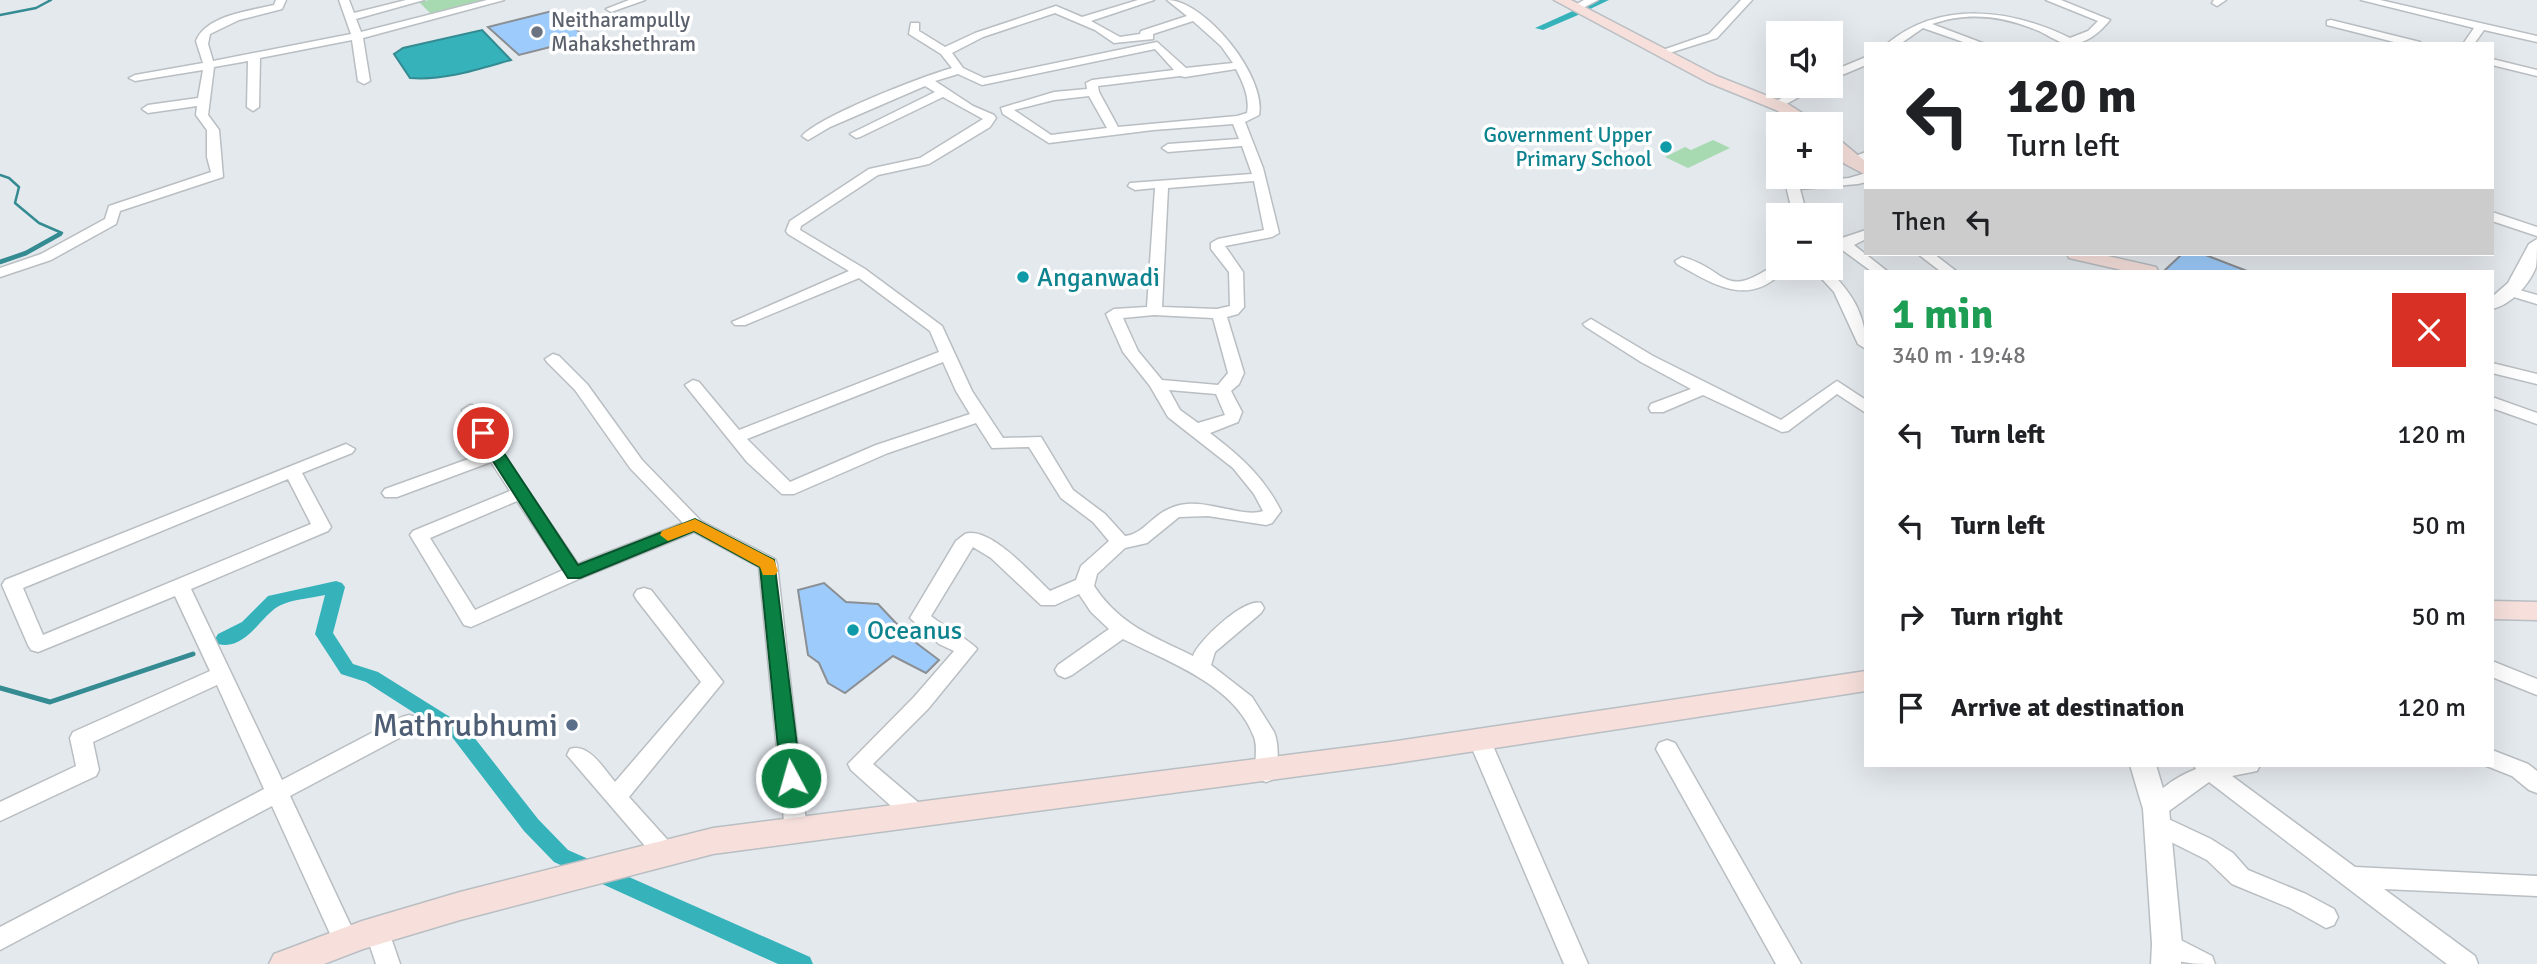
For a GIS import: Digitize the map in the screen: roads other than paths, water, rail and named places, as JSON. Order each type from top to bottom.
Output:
[{"type":"main road","points":[[1561,0],[1712,79],[1789,112]]},
{"type":"main road","points":[[1843,149],[1861,162]]},
{"type":"main road","points":[[2085,256],[2145,270]]},
{"type":"main road","points":[[2494,610],[2537,611]]},
{"type":"main road","points":[[285,964],[377,931],[529,888],[713,841],[1266,771],[1864,681]]},
{"type":"street","points":[[0,273],[46,257],[111,221],[114,209],[218,174],[213,157],[214,130],[202,115],[209,65],[201,40],[203,35],[219,23],[278,7],[281,0]]},
{"type":"street","points":[[344,0],[357,36],[364,81]]},
{"type":"street","points":[[349,17],[419,0]]},
{"type":"street","points":[[135,78],[357,36],[499,0]]},
{"type":"street","points":[[611,9],[640,0]]},
{"type":"street","points":[[1082,20],[1149,0]]},
{"type":"street","points":[[1093,92],[1045,98],[1007,108],[1007,111],[1049,139],[1114,130],[1238,120],[1253,115],[1257,102],[1241,65],[1227,43],[1172,0]]},
{"type":"street","points":[[1575,8],[1593,0]]},
{"type":"street","points":[[1662,52],[1713,36],[1747,0]]},
{"type":"street","points":[[1955,0],[2040,26],[2071,42]]},
{"type":"street","points":[[2051,0],[2105,20],[2092,33],[2075,42]]},
{"type":"street","points":[[2366,0],[2537,39]]},
{"type":"street","points":[[1895,42],[1936,17],[1981,8]]},
{"type":"street","points":[[945,52],[979,35],[1056,9],[1082,20],[1118,41],[1151,39]]},
{"type":"street","points":[[1185,74],[1144,33],[1194,17]]},
{"type":"street","points":[[2331,23],[2380,40],[2398,42]]},
{"type":"street","points":[[1922,24],[1974,42]]},
{"type":"street","points":[[915,25],[913,32],[918,37],[945,52],[959,70],[982,82],[1151,39]]},
{"type":"street","points":[[2469,42],[2481,26]]},
{"type":"street","points":[[253,107],[254,56]]},
{"type":"street","points":[[1843,71],[1864,61]]},
{"type":"street","points":[[2494,62],[2537,73]]},
{"type":"street","points":[[1114,130],[1093,92],[1092,83],[1185,74],[1241,65]]},
{"type":"street","points":[[808,136],[826,124],[869,104],[959,70]]},
{"type":"street","points":[[929,80],[969,109],[990,118],[986,124],[924,161],[874,173],[795,224],[793,231],[860,272],[937,330],[950,354],[964,391],[978,417],[998,444],[1035,441],[1042,458],[1067,494],[1099,518],[1120,542]]},
{"type":"street","points":[[856,134],[945,92]]},
{"type":"street","points":[[1775,104],[1788,98]]},
{"type":"street","points":[[148,109],[205,101]]},
{"type":"street","points":[[1238,120],[1259,177],[1272,233],[1218,243],[1218,249],[1236,272],[1237,307],[1233,311],[1217,314],[1154,311],[1114,314],[1131,352],[1157,384],[1174,413],[1239,464],[1262,491],[1272,511],[1266,519],[1194,508],[1172,513],[1158,521],[1141,540],[1120,542],[1088,570],[1084,586],[1098,607],[1122,630],[1200,668],[1245,703],[1266,738],[1266,771]]},
{"type":"street","points":[[1168,148],[1247,142]]},
{"type":"street","points":[[1135,187],[1259,177]]},
{"type":"street","points":[[1797,203],[1793,186],[1812,182],[1853,183],[1864,178]]},
{"type":"street","points":[[1154,311],[1163,186]]},
{"type":"street","points":[[2494,217],[2537,232]]},
{"type":"street","points":[[1843,244],[1864,235]]},
{"type":"street","points":[[2494,303],[2502,300],[2509,291],[2533,257],[2537,244]]},
{"type":"street","points":[[1843,249],[1878,270]]},
{"type":"street","points":[[1928,256],[1948,270]]},
{"type":"street","points":[[1682,261],[1740,287],[1766,277]]},
{"type":"street","points":[[740,322],[860,272]]},
{"type":"street","points":[[1831,280],[1841,290],[1864,340]]},
{"type":"street","points":[[2509,291],[2537,300]]},
{"type":"street","points":[[1157,384],[1222,390],[1233,381],[1236,373],[1221,319],[1217,314]]},
{"type":"street","points":[[1591,324],[1647,359],[1782,427],[1837,386],[1864,406]]},
{"type":"street","points":[[736,437],[950,354]]},
{"type":"street","points":[[553,359],[581,387],[636,464],[695,524],[768,564],[796,831]]},
{"type":"street","points":[[2494,368],[2537,379]]},
{"type":"street","points":[[693,386],[753,458],[788,490],[882,449],[978,417]]},
{"type":"street","points":[[1657,408],[1704,389]]},
{"type":"street","points":[[1194,429],[1207,428],[1232,418],[1234,412],[1222,390]]},
{"type":"street","points":[[2494,403],[2537,419]]},
{"type":"street","points":[[470,410],[495,455],[574,573]]},
{"type":"street","points":[[292,471],[322,527],[38,645],[6,587],[346,449]]},
{"type":"street","points":[[391,493],[495,455]]},
{"type":"street","points":[[520,494],[419,535],[471,621],[574,573],[695,524]]},
{"type":"street","points":[[918,816],[859,764],[922,703],[967,649],[946,639],[920,618],[963,547],[971,538],[999,553],[1048,600],[1071,588],[1084,586]]},
{"type":"street","points":[[180,586],[346,942]]},
{"type":"street","points":[[616,797],[713,682],[644,595]]},
{"type":"street","points":[[1200,668],[1206,649],[1254,608]]},
{"type":"street","points":[[1065,670],[1122,630]]},
{"type":"street","points":[[2494,670],[2537,687]]},
{"type":"street","points":[[0,812],[88,771],[81,738],[222,674]]},
{"type":"street","points":[[0,939],[409,723]]},
{"type":"street","points":[[1479,739],[1576,964]]},
{"type":"street","points":[[1667,749],[1789,964]]},
{"type":"street","points":[[578,755],[663,854]]},
{"type":"street","points":[[2494,760],[2520,770],[2535,781]]},
{"type":"street","points":[[2144,767],[2157,816],[2166,954],[2203,964]]},
{"type":"street","points":[[2157,816],[2185,783],[2208,769],[2466,964]]},
{"type":"street","points":[[2157,816],[2235,867],[2239,877],[2298,901],[2326,917]]},
{"type":"street","points":[[2349,877],[2537,886]]},
{"type":"street","points":[[377,931],[387,964]]},
{"type":"water","points":[[482,30],[511,60],[448,76],[410,78],[394,54],[403,48]]},
{"type":"waterway","points":[[0,15],[36,8],[51,0]]},
{"type":"waterway","points":[[1585,8],[1604,0]]},
{"type":"waterway","points":[[1540,28],[1575,13]]},
{"type":"waterway","points":[[0,175],[9,178],[19,187],[15,203],[39,223],[62,233],[57,236]]},
{"type":"waterway","points":[[0,262],[26,253],[60,234]]},
{"type":"waterway","points":[[224,639],[248,627],[274,600],[336,587],[324,634],[347,669],[372,677],[459,732],[531,825],[561,856],[802,964]]},
{"type":"waterway","points":[[0,688],[50,702],[193,654]]},
{"type":"place","name":"Neitharampully Mahakshethram","points":[[537,32]]},
{"type":"place","name":"Government Upper Primary School","points":[[1666,147]]},
{"type":"place","name":"Anganwadi","points":[[1023,277]]},
{"type":"place","name":"Oceanus","points":[[853,630]]},
{"type":"place","name":"Mathrubhumi","points":[[572,725]]}]
